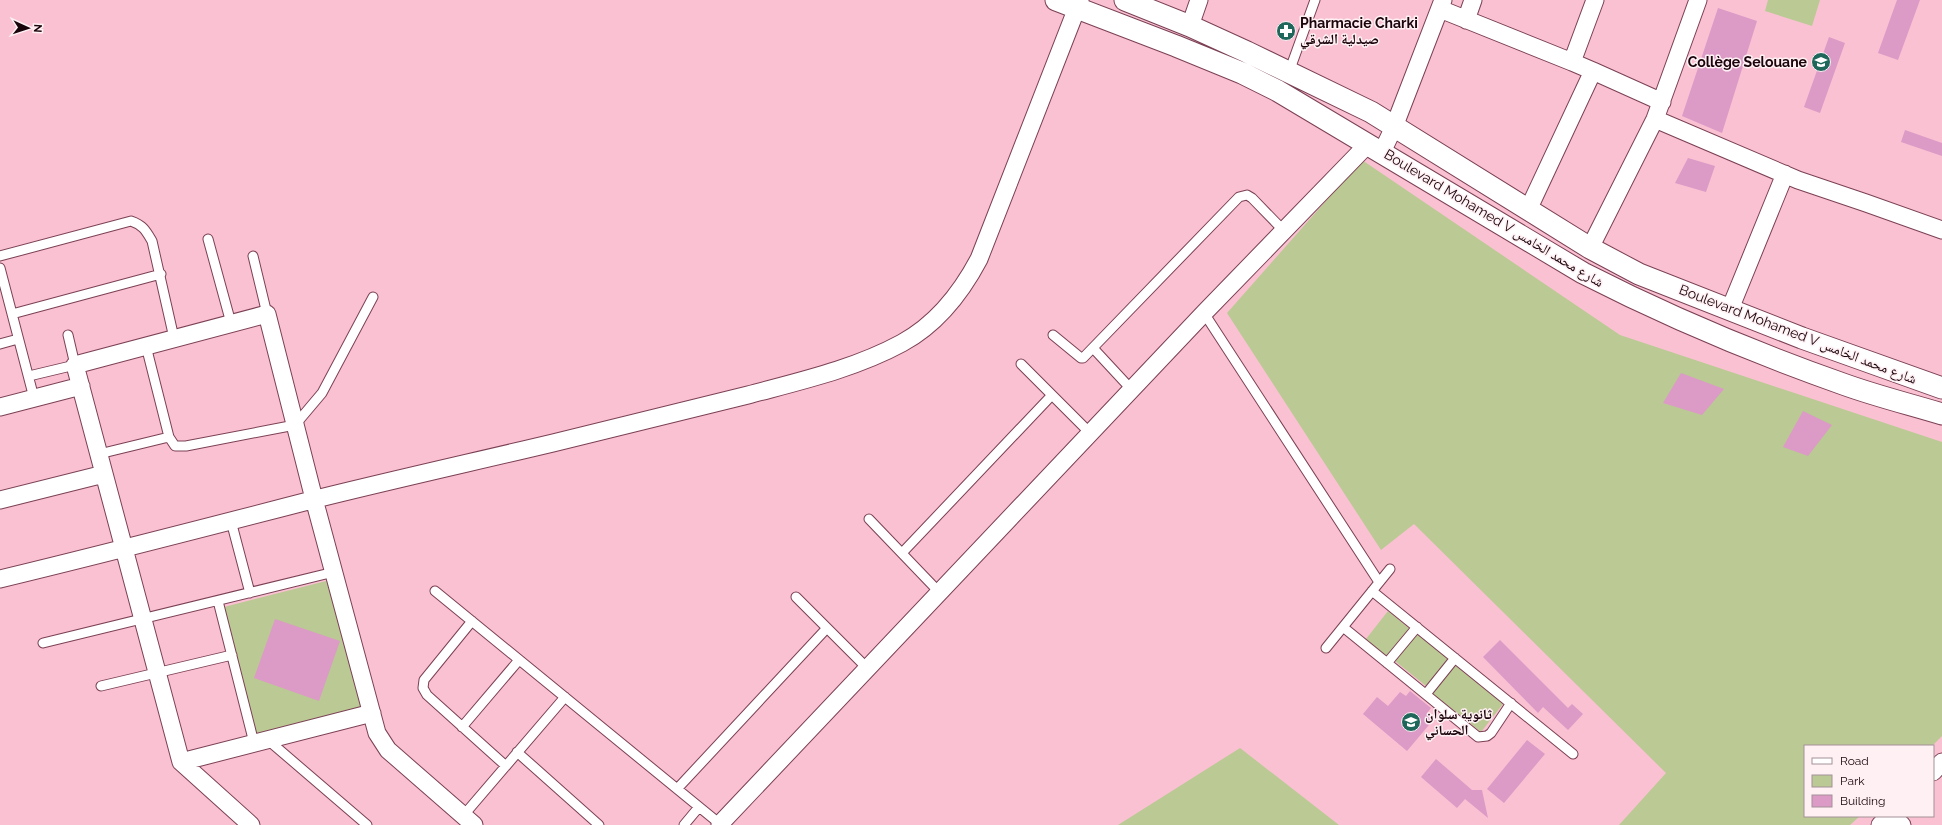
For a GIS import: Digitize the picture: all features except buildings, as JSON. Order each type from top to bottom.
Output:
[{"type":"street","name":"Boulevard Mohamed V شارع محمد الخامس","points":[[1056,0],[1078,4],[1113,21],[1242,73],[1278,91],[1584,272],[1634,299],[1764,355],[1844,385],[1942,414]]},
{"type":"street","name":"Boulevard Mohamed V شارع محمد الخامس","points":[[1125,0],[1190,26],[1371,112],[1590,248],[1639,274],[1802,338],[1942,388]]},
{"type":"street","points":[[1190,26],[1199,0]]},
{"type":"street","points":[[1466,20],[1473,0]]},
{"type":"street","points":[[1572,62],[1594,0]]},
{"type":"street","points":[[1590,248],[1655,119],[1698,0]]},
{"type":"street","points":[[0,579],[125,549],[314,500],[662,417],[819,376],[874,357],[924,330],[955,298],[980,259],[1078,4]]},
{"type":"street","points":[[720,824],[1131,389],[1284,230],[1375,148],[1394,127],[1441,4],[1466,20],[1572,62],[1662,102]]},
{"type":"street","points":[[1528,210],[1593,71]]},
{"type":"street","points":[[1655,119],[1784,174],[1942,230]]},
{"type":"street","points":[[1730,309],[1784,174]]},
{"type":"street","points":[[251,825],[181,762],[75,365],[268,314],[314,500],[377,733],[388,750],[471,823]]},
{"type":"street","points":[[0,407],[81,386]]},
{"type":"street","points":[[0,500],[104,474]]},
{"type":"street","points":[[181,762],[372,713]]},
{"type":"street","points":[[1934,772],[1942,762]]},
{"type":"street","points":[[1934,774],[1942,782]]},
{"type":"street","points":[[1880,825],[1888,817]]},
{"type":"street","points":[[1893,817],[1902,825]]},
{"type":"lane","points":[[1289,72],[1315,0]]},
{"type":"lane","points":[[1053,335],[1082,359],[1239,197],[1247,195],[1252,198],[1284,230]]},
{"type":"lane","points":[[0,256],[131,221],[140,224],[146,229],[152,241],[161,274],[174,338]]},
{"type":"lane","points":[[208,239],[231,323]]},
{"type":"lane","points":[[253,256],[268,314]]},
{"type":"lane","points":[[0,268],[1,279],[12,314],[34,398]]},
{"type":"lane","points":[[12,314],[161,274]]},
{"type":"lane","points":[[146,346],[168,437],[172,444],[179,447],[296,425],[322,393],[373,297]]},
{"type":"lane","points":[[1204,313],[1379,582]]},
{"type":"lane","points":[[29,376],[75,365],[68,335]]},
{"type":"lane","points":[[0,344],[18,339]]},
{"type":"lane","points":[[1093,348],[1131,389]]},
{"type":"lane","points":[[1021,364],[1090,433]]},
{"type":"lane","points":[[902,553],[1052,395]]},
{"type":"lane","points":[[99,454],[168,437]]},
{"type":"lane","points":[[869,519],[939,592]]},
{"type":"lane","points":[[232,521],[250,593]]},
{"type":"lane","points":[[1326,648],[1390,569]]},
{"type":"lane","points":[[43,643],[334,572]]},
{"type":"lane","points":[[435,591],[720,824]]},
{"type":"lane","points":[[1372,591],[1573,754]]},
{"type":"lane","points":[[796,597],[867,668]]},
{"type":"lane","points":[[218,601],[232,655],[261,742],[367,825]]},
{"type":"lane","points":[[472,621],[423,683],[423,688],[427,696],[506,766]]},
{"type":"lane","points":[[1343,627],[1478,737],[1487,736],[1491,733],[1511,703]]},
{"type":"lane","points":[[1388,663],[1416,627]]},
{"type":"lane","points":[[677,789],[827,628]]},
{"type":"lane","points":[[101,686],[232,655]]},
{"type":"lane","points":[[1426,694],[1455,658]]},
{"type":"lane","points":[[462,727],[519,660]]},
{"type":"lane","points":[[471,823],[506,766],[565,697]]},
{"type":"lane","points":[[517,752],[599,825]]},
{"type":"lane","points":[[684,825],[699,807]]},
{"type":"green space","points":[[1768,0],[1820,0],[1812,26],[1765,11]]},
{"type":"green space","points":[[1362,160],[1620,335],[1942,442],[1942,736],[1933,745],[1804,745],[1804,817],[1859,817],[1850,825],[1619,825],[1666,773],[1414,524],[1381,550],[1227,313]]},
{"type":"green space","points":[[330,580],[362,710],[256,737],[224,607]]},
{"type":"green space","points":[[1388,611],[1410,629],[1387,657],[1366,639]]},
{"type":"green space","points":[[1418,633],[1449,658],[1426,686],[1395,661]]},
{"type":"green space","points":[[1455,665],[1503,704],[1481,732],[1432,693]]},
{"type":"green space","points":[[1240,748],[1339,825],[1118,825]]},
{"type":"place","name":"Pharmacie Charki صيدلية الشرقي","points":[[1286,31]]},
{"type":"place","name":"Collège Selouane","points":[[1821,62]]},
{"type":"place","name":"ثانوية سلوان الحساني","points":[[1411,722]]}]
